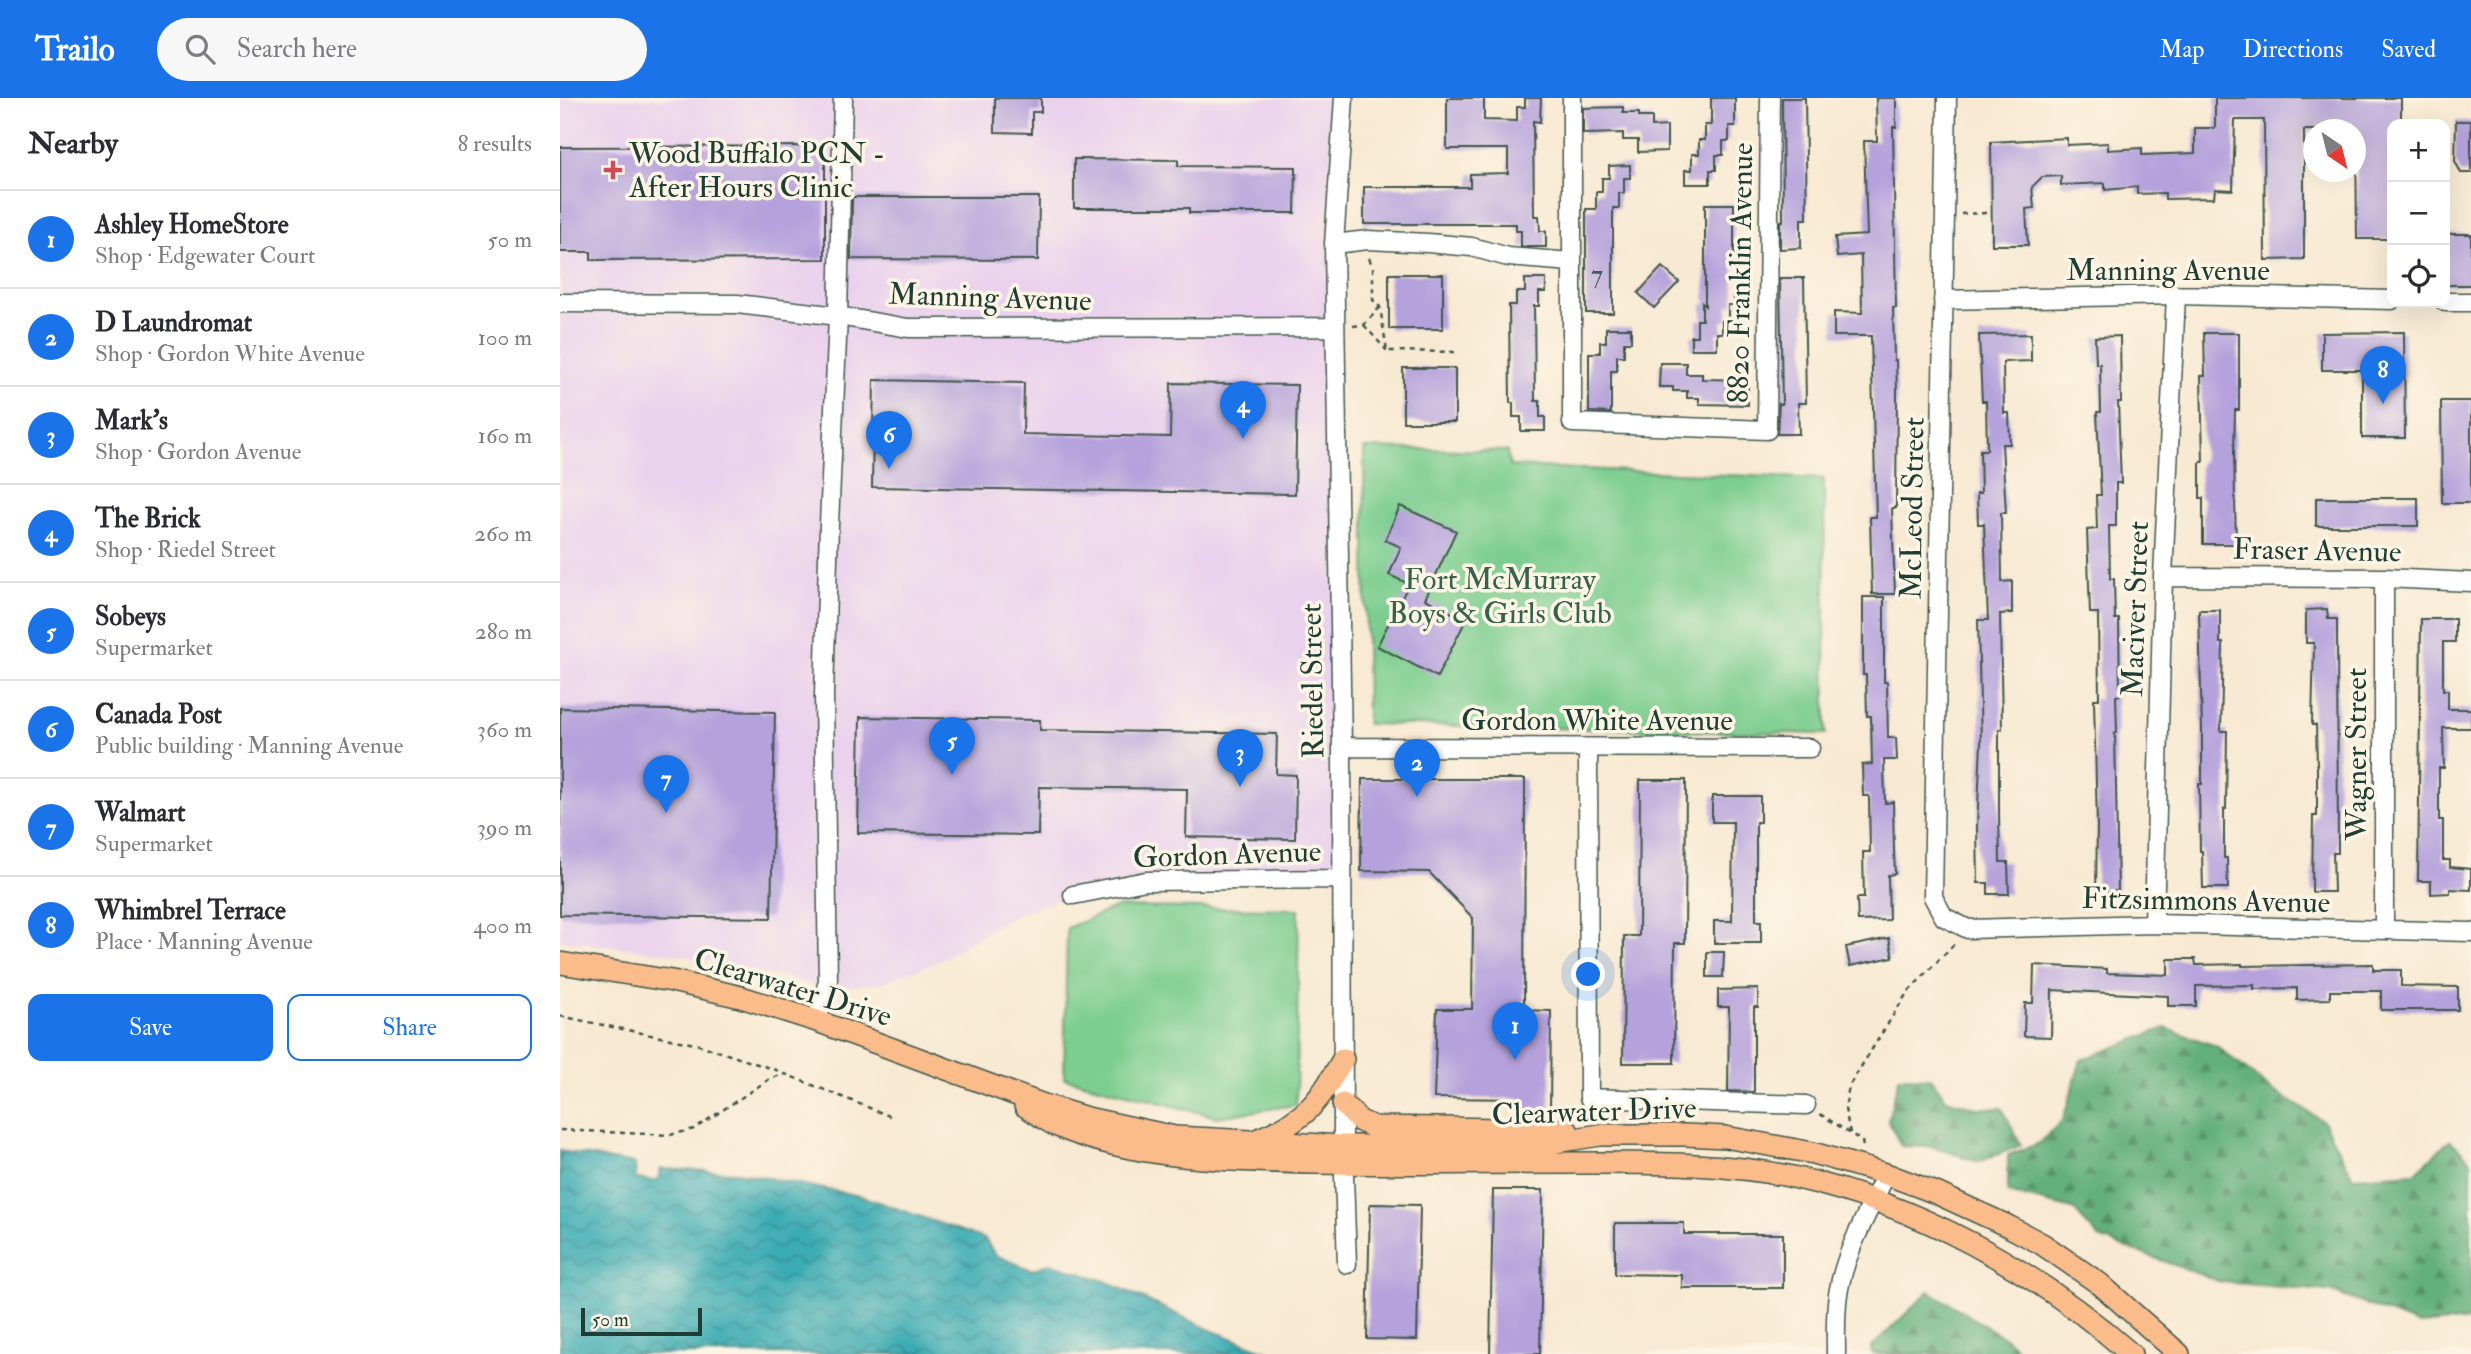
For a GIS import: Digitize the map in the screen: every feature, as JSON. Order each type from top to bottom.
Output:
[{"type":"main road","name":"Clearwater Drive","points":[[560,964],[672,981],[741,997],[817,1021],[1001,1090],[1087,1118],[1175,1136],[1252,1142],[1344,1154],[1686,1165],[1791,1177],[1874,1199],[1938,1227],[2031,1276],[2131,1354]]},
{"type":"main road","points":[[1252,1142],[1283,1130],[1304,1115],[1322,1096],[1343,1059]]},
{"type":"main road","name":"Clearwater Drive","points":[[1001,1090],[1054,1124],[1119,1144],[1230,1159],[1529,1146],[1600,1135],[1725,1137],[1813,1153],[1886,1174],[1975,1210],[2042,1244],[2100,1284],[2179,1354]]},
{"type":"main road","points":[[1343,1104],[1360,1121],[1374,1127],[1564,1129],[1600,1135]]},
{"type":"street","points":[[817,1021],[828,981],[824,695],[843,98]]},
{"type":"street","name":"Riedel Street","points":[[1344,98],[1334,244],[1347,1264]]},
{"type":"street","name":"8820 Franklin Avenue","points":[[1572,98],[1572,423],[1767,430],[1770,98]]},
{"type":"street","name":"McLeod Street","points":[[1944,917],[1933,897],[1948,98]]},
{"type":"street","points":[[1334,244],[1368,240],[1439,244],[1472,247],[1508,257],[1572,261]]},
{"type":"street","name":"Manning Avenue","points":[[1943,300],[2176,295],[2387,300]]},
{"type":"street","name":"Maciver Street","points":[[2154,924],[2163,577],[2176,295]]},
{"type":"street","points":[[2450,302],[2471,302]]},
{"type":"street","name":"Manning Avenue","points":[[560,303],[737,304],[838,316],[908,328],[1335,327]]},
{"type":"street","name":"Fraser Avenue","points":[[2163,577],[2384,578],[2471,582]]},
{"type":"street","name":"Wagner Street","points":[[2384,578],[2384,930]]},
{"type":"street","name":"Gordon White Avenue","points":[[1342,747],[1810,748]]},
{"type":"street","points":[[1588,748],[1589,1098],[1806,1105]]},
{"type":"street","name":"Gordon Avenue","points":[[1073,895],[1146,881],[1341,879]]},
{"type":"street","name":"Fitzsimmons Avenue","points":[[1944,917],[1968,929],[2154,924],[2471,932]]},
{"type":"street","points":[[1836,1354],[1836,1314],[1844,1270],[1854,1239],[1886,1174]]},
{"type":"path","points":[[1945,215],[1986,212]]},
{"type":"path","points":[[1366,255],[1373,268],[1373,300],[1380,307],[1387,351]]},
{"type":"path","points":[[1335,327],[1364,325],[1380,307]]},
{"type":"path","points":[[1364,325],[1387,351],[1458,352]]},
{"type":"path","points":[[1850,1133],[1845,1109],[1849,1086],[1907,993],[1968,929]]},
{"type":"path","points":[[560,1016],[699,1045],[750,1060],[892,1117]]},
{"type":"path","points":[[560,1130],[682,1134],[694,1129],[771,1078],[785,1074]]},
{"type":"path","points":[[1806,1105],[1864,1144],[1860,1158]]},
{"type":"shaded area","points":[[560,98],[1344,98],[1334,244],[1341,879],[1146,881],[1073,895],[1016,914],[934,963],[881,983],[831,989],[683,955],[560,940]]},
{"type":"green space","name":"Fort McMurray Boys & Girls Club","points":[[1364,448],[1507,451],[1510,466],[1824,479],[1826,734],[1367,724]]},
{"type":"green space","points":[[1117,907],[1299,909],[1296,1105],[1217,1117],[1064,1078],[1067,928]]},
{"type":"green space","points":[[2165,1028],[2216,1046],[2272,1090],[2323,1121],[2353,1177],[2415,1173],[2450,1140],[2471,1161],[2471,1320],[2420,1325],[2330,1291],[2221,1282],[2099,1238],[2073,1209],[2008,1193],[2008,1155],[2038,1144],[2063,1120],[2081,1060]]},
{"type":"green space","points":[[1899,1077],[1931,1078],[1946,1099],[1977,1108],[2002,1108],[2021,1145],[1979,1162],[1933,1147],[1901,1146],[1888,1120]]},
{"type":"green space","points":[[1929,1291],[2007,1339],[2022,1354],[1872,1354],[1871,1348]]},
{"type":"water","points":[[560,1151],[635,1164],[636,1179],[657,1181],[661,1169],[737,1172],[861,1196],[985,1239],[995,1255],[1032,1270],[1050,1263],[1105,1281],[1213,1331],[1274,1354],[560,1354]]},
{"type":"building","points":[[995,98],[1041,98],[1041,112],[1032,112],[1032,133],[995,132]]},
{"type":"building","points":[[1447,98],[1484,98],[1484,120],[1517,121],[1517,107],[1525,107],[1525,98],[1541,98],[1540,122],[1533,121],[1534,216],[1539,216],[1540,231],[1546,231],[1546,247],[1521,247],[1521,231],[1516,231],[1516,224],[1364,224],[1364,187],[1470,187],[1470,174],[1508,173],[1508,149],[1447,149]]},
{"type":"building","points":[[1711,98],[1735,98],[1735,126],[1729,126],[1729,141],[1723,141],[1723,155],[1716,155],[1716,170],[1710,170],[1710,184],[1685,184],[1685,170],[1692,170],[1692,154],[1699,154],[1699,140],[1705,140],[1705,125],[1711,125]]},
{"type":"building","points":[[1782,98],[1805,98],[1807,219],[1801,219],[1801,248],[1780,249],[1780,221],[1783,221]]},
{"type":"building","points":[[1876,98],[1896,98],[1896,127],[1893,127],[1896,308],[1893,308],[1897,391],[1896,508],[1892,508],[1895,594],[1872,594],[1870,517],[1876,517],[1871,336],[1834,336],[1834,312],[1862,313],[1861,255],[1837,257],[1835,237],[1867,235],[1864,141],[1877,141]]},
{"type":"building","points":[[2215,98],[2401,98],[2401,119],[2387,119],[2387,239],[2357,239],[2356,182],[2366,182],[2366,119],[2303,119],[2304,259],[2265,260],[2264,120],[2235,120],[2233,190],[2215,189],[2214,198],[2165,199],[2165,193],[2137,194],[2137,187],[2105,190],[2105,183],[2061,185],[2061,176],[2042,177],[2032,187],[2034,208],[2026,209],[2028,245],[1992,245],[1991,142],[2067,138],[2067,145],[2108,143],[2108,150],[2142,148],[2142,155],[2195,153],[2195,128],[2215,128]]},
{"type":"building","points":[[1623,107],[1623,113],[1639,113],[1639,117],[1652,117],[1652,127],[1667,126],[1667,151],[1638,152],[1638,140],[1623,140],[1623,133],[1583,134],[1583,108]]},
{"type":"building","points":[[2456,121],[2471,121],[2471,173],[2461,173],[2455,161]]},
{"type":"building","points":[[825,146],[825,259],[591,260],[591,252],[560,252],[560,147]]},
{"type":"building","points":[[1074,159],[1178,160],[1178,166],[1296,167],[1295,213],[1189,213],[1189,208],[1074,208]]},
{"type":"building","points":[[1630,165],[1630,178],[1624,178],[1624,193],[1619,193],[1619,208],[1613,208],[1613,313],[1586,313],[1586,209],[1596,209],[1596,192],[1602,192],[1602,178],[1609,178],[1609,166]]},
{"type":"building","points":[[852,197],[1039,197],[1038,260],[851,259]]},
{"type":"building","points":[[1705,204],[1734,204],[1734,305],[1728,305],[1728,321],[1722,321],[1722,333],[1717,333],[1717,349],[1691,349],[1691,336],[1697,336],[1697,320],[1702,320],[1702,303],[1705,306]]},
{"type":"building","points":[[2450,234],[2471,234],[2471,285],[2450,285]]},
{"type":"building","points":[[1662,267],[1679,282],[1654,308],[1638,293]]},
{"type":"building","points":[[1389,274],[1443,274],[1443,329],[1389,329]]},
{"type":"building","points":[[1780,278],[1804,278],[1806,403],[1798,403],[1799,434],[1777,434],[1779,404],[1782,404]]},
{"type":"building","points":[[1525,279],[1546,279],[1546,292],[1539,292],[1539,306],[1534,306],[1535,401],[1540,401],[1540,417],[1545,417],[1545,431],[1521,431],[1521,417],[1513,417],[1513,403],[1510,403],[1509,305],[1516,305],[1516,292],[1525,292]]},
{"type":"building","points":[[1606,328],[1631,328],[1631,342],[1624,342],[1624,356],[1617,356],[1617,371],[1611,371],[1611,413],[1589,412],[1589,353],[1600,353],[1600,342],[1606,342]]},
{"type":"building","points":[[2404,332],[2405,438],[2362,438],[2362,370],[2322,370],[2322,333]]},
{"type":"building","points":[[2204,333],[2239,333],[2239,410],[2235,410],[2234,454],[2236,544],[2203,544],[2200,462],[2203,462],[2201,376],[2205,376]]},
{"type":"building","points":[[2031,334],[2031,361],[2003,362],[2004,413],[2009,413],[2010,444],[2002,444],[2006,513],[2001,513],[2002,582],[2012,581],[2012,613],[2000,614],[2002,729],[1999,729],[1999,813],[2000,862],[2008,862],[2009,894],[1988,894],[1988,883],[1978,883],[1977,827],[1981,744],[1978,620],[1988,620],[1984,524],[1978,524],[1977,493],[1981,493],[1980,450],[1987,450],[1986,401],[1982,401],[1979,335]]},
{"type":"building","points":[[2120,336],[2121,402],[2118,402],[2121,483],[2116,483],[2116,526],[2109,526],[2110,579],[2114,579],[2115,619],[2119,619],[2120,695],[2116,696],[2115,733],[2118,891],[2096,892],[2094,699],[2099,699],[2098,613],[2090,613],[2087,530],[2097,529],[2096,495],[2101,495],[2097,412],[2101,412],[2100,364],[2096,364],[2095,337]]},
{"type":"building","points":[[1660,363],[1686,363],[1686,374],[1702,374],[1702,379],[1748,380],[1748,405],[1699,404],[1699,398],[1687,398],[1687,391],[1659,387]]},
{"type":"building","points":[[1403,368],[1455,368],[1455,422],[1403,422]]},
{"type":"building","points":[[874,380],[1024,383],[1023,434],[1170,437],[1171,383],[1297,385],[1295,494],[872,487]]},
{"type":"building","points":[[2441,401],[2471,401],[2471,503],[2442,503]]},
{"type":"building","points":[[2316,498],[2418,498],[2418,526],[2316,526]]},
{"type":"building","points":[[1400,506],[1456,531],[1425,599],[1466,620],[1437,677],[1377,646],[1409,584],[1389,575],[1401,547],[1385,540]]},
{"type":"building","points":[[1863,597],[1884,597],[1884,682],[1887,682],[1888,738],[1896,738],[1897,760],[1884,760],[1885,803],[1893,802],[1895,874],[1888,875],[1889,920],[1858,921],[1857,898],[1864,898],[1863,852],[1870,852],[1869,796],[1863,796],[1862,765],[1872,764],[1871,716],[1867,716],[1866,675],[1863,675]]},
{"type":"building","points":[[2327,609],[2328,619],[2337,619],[2338,853],[2333,853],[2334,892],[2312,892],[2317,766],[2316,725],[2312,725],[2314,643],[2306,643],[2306,610]]},
{"type":"building","points":[[2199,610],[2220,610],[2220,643],[2223,643],[2221,731],[2227,731],[2224,858],[2227,858],[2228,888],[2203,888],[2199,784],[2202,784],[2202,731]]},
{"type":"building","points":[[2421,619],[2455,619],[2455,642],[2443,642],[2443,690],[2448,690],[2448,709],[2471,709],[2471,728],[2443,728],[2444,768],[2439,768],[2439,820],[2443,820],[2443,860],[2450,860],[2450,867],[2471,869],[2471,890],[2450,889],[2450,893],[2431,894],[2431,881],[2418,881]]},
{"type":"building","points":[[560,708],[775,712],[771,918],[560,915]]},
{"type":"building","points":[[860,717],[1040,720],[1040,730],[1277,734],[1276,774],[1296,775],[1295,839],[1186,837],[1187,789],[1039,787],[1038,835],[858,833]]},
{"type":"building","points":[[1362,779],[1525,779],[1524,1010],[1551,1011],[1550,1112],[1523,1112],[1522,1099],[1434,1098],[1437,1009],[1472,1009],[1473,918],[1429,872],[1361,871]]},
{"type":"building","points":[[1640,780],[1686,780],[1685,943],[1675,943],[1674,1063],[1623,1063],[1624,936],[1639,936]]},
{"type":"building","points":[[1712,796],[1760,796],[1760,822],[1756,822],[1756,921],[1761,921],[1761,943],[1714,943],[1714,921],[1732,921],[1733,822],[1712,822]]},
{"type":"building","points":[[1889,938],[1893,957],[1850,966],[1846,947]]},
{"type":"building","points":[[1707,952],[1724,952],[1723,977],[1707,977]]},
{"type":"building","points":[[2168,959],[2195,959],[2196,965],[2373,964],[2373,970],[2401,970],[2401,986],[2458,987],[2458,1010],[2381,1010],[2381,991],[2330,991],[2330,999],[2297,1000],[2297,988],[2254,989],[2254,985],[2196,986],[2196,1006],[2168,1006],[2168,996],[2052,990],[2051,1037],[2024,1036],[2025,1003],[2033,1003],[2034,965],[2107,969],[2107,973],[2168,975]]},
{"type":"building","points":[[1758,989],[1758,1007],[1754,1007],[1754,1092],[1728,1091],[1729,1007],[1718,1007],[1718,990]]},
{"type":"building","points":[[1493,1190],[1543,1190],[1540,1354],[1490,1354]]},
{"type":"building","points":[[1370,1204],[1420,1205],[1417,1340],[1367,1339]]},
{"type":"building","points":[[1615,1223],[1684,1223],[1684,1234],[1783,1234],[1783,1288],[1682,1288],[1682,1275],[1615,1274]]},
{"type":"place","name":"Wood Buffalo PCN - After Hours Clinic","points":[[613,170]]},
{"type":"place","name":"Whimbrel Terrace","points":[[2383,404]]},
{"type":"place","name":"The Brick","points":[[1243,439]]},
{"type":"place","name":"Canada Post","points":[[889,469]]},
{"type":"place","name":"Sobeys","points":[[952,775]]},
{"type":"place","name":"Mark's","points":[[1240,787]]},
{"type":"place","name":"D Laundromat","points":[[1417,797]]},
{"type":"place","name":"Walmart","points":[[666,813]]},
{"type":"place","name":"Ashley HomeStore","points":[[1515,1060]]}]
